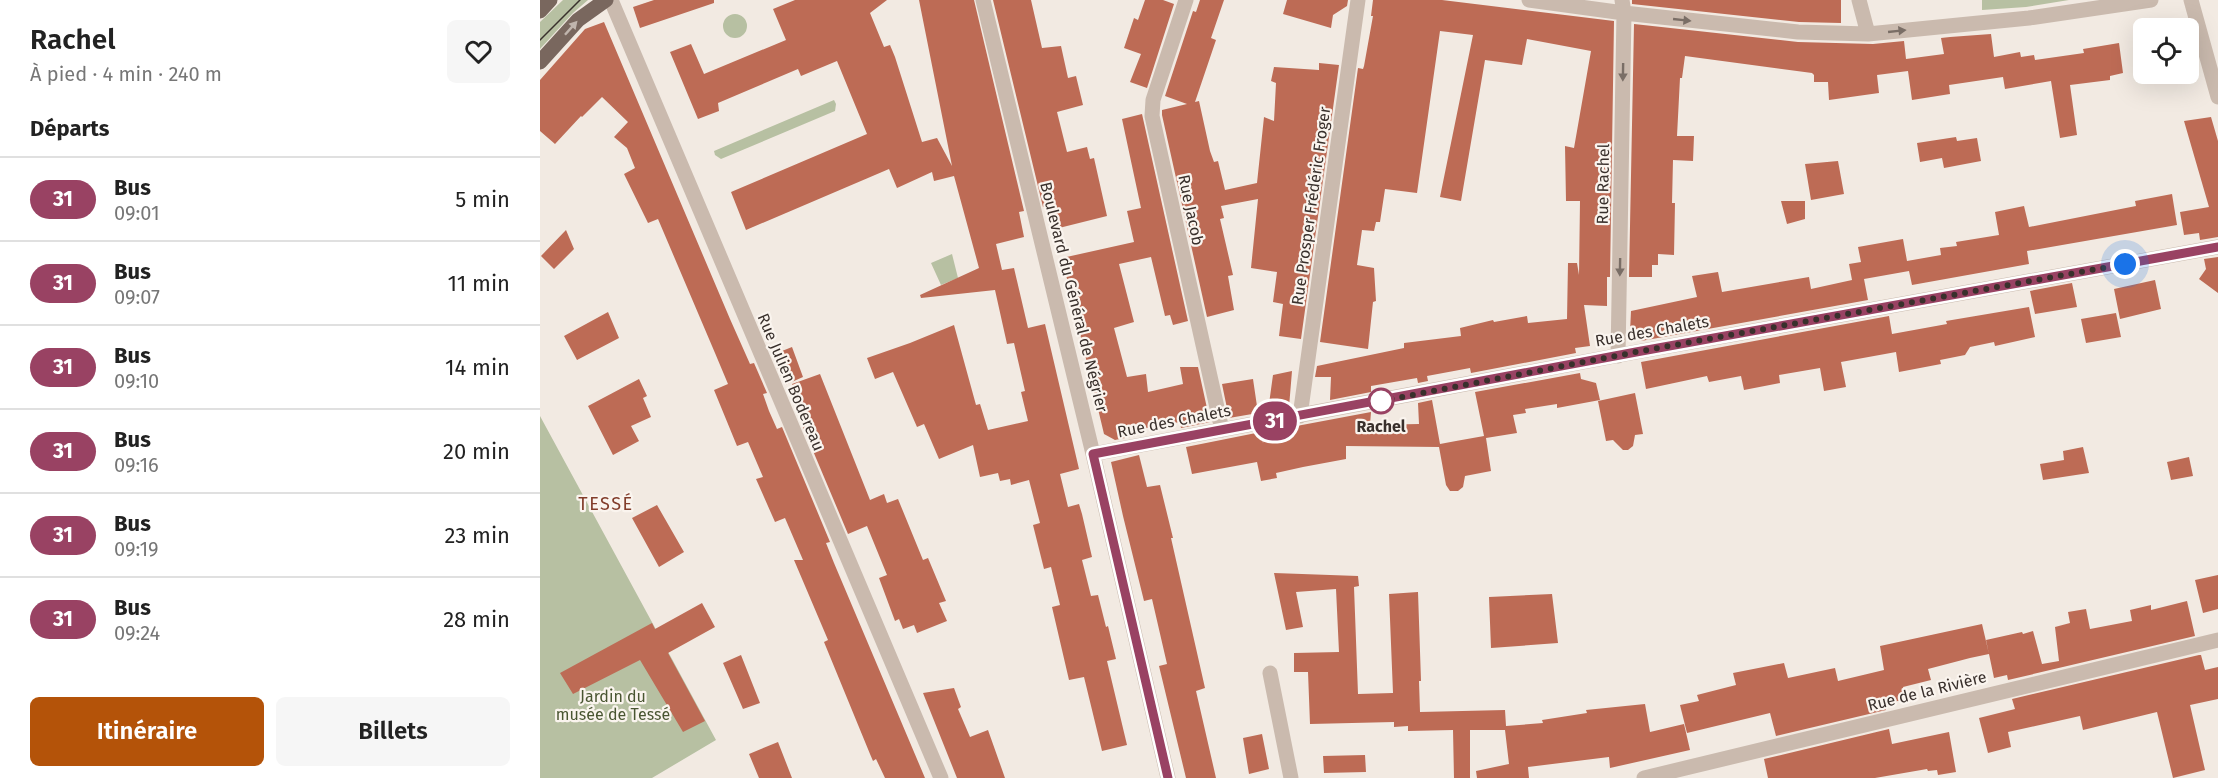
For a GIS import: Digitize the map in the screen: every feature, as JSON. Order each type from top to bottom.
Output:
[{"type":"main road","points":[[540,11],[550,0]]},
{"type":"main road","points":[[540,62],[578,20],[606,0]]},
{"type":"street","name":"Rue Julien Bodereau","points":[[611,0],[941,778]]},
{"type":"street","name":"Boulevard du Général de Négrier","points":[[983,0],[1093,454],[1168,778]]},
{"type":"street","name":"Rue Jacob","points":[[1186,0],[1153,100],[1152,116],[1222,430]]},
{"type":"street","name":"Rue Prosper Frédéric Froger","points":[[1300,416],[1358,0]]},
{"type":"street","points":[[1529,0],[1623,7],[1798,32],[1868,34],[2029,18],[2151,0]]},
{"type":"street","points":[[1859,0],[1868,34]]},
{"type":"street","points":[[2191,0],[2218,97]]},
{"type":"street","name":"Rue Rachel","points":[[1618,356],[1623,7]]},
{"type":"street","name":"Rue des Chalets","points":[[1093,454],[2218,247]]},
{"type":"street","name":"Rue de la Rivière","points":[[1644,778],[2218,640]]},
{"type":"street","points":[[1270,673],[1291,778]]},
{"type":"green space","points":[[563,0],[588,0],[540,49],[540,22]]},
{"type":"green space","points":[[1982,0],[2069,0],[2026,7],[1982,10]]},
{"type":"green space","points":[[735,14],[743,18],[747,26],[743,34],[735,38],[727,34],[723,26],[727,18]]},
{"type":"green space","points":[[834,100],[835,111],[721,159],[715,155],[714,151]]},
{"type":"green space","points":[[952,254],[958,278],[941,285],[931,263]]},
{"type":"green space","name":"Jardin du musée de Tessé","points":[[540,416],[716,740],[652,778],[540,778]]},
{"type":"building","points":[[654,0],[714,0],[714,3],[640,28],[633,7]]},
{"type":"building","points":[[795,0],[887,0],[870,13],[884,47],[890,45],[895,57],[922,142],[937,138],[952,166],[919,0],[974,0],[1024,211],[1019,212],[1024,237],[996,244],[1002,270],[1014,268],[1028,328],[1045,324],[1079,469],[1060,474],[1068,507],[1079,504],[1082,514],[1092,557],[1082,560],[1091,596],[1098,595],[1106,627],[1108,626],[1116,659],[1107,661],[1127,745],[1102,751],[1084,677],[1069,680],[1052,607],[1060,605],[1051,567],[1044,569],[1033,525],[1040,523],[1029,480],[1011,485],[1010,479],[1000,481],[998,473],[980,477],[973,445],[939,459],[924,424],[917,427],[893,372],[875,379],[867,358],[954,325],[976,405],[980,404],[988,430],[1028,421],[1021,392],[1025,391],[1014,343],[1007,344],[995,290],[921,298],[920,295],[979,268],[954,176],[934,181],[932,172],[897,188],[889,169],[746,230],[731,192],[867,134],[837,61],[801,76],[798,69],[718,103],[719,111],[698,119],[670,52],[691,44],[704,74],[786,40],[773,9]]},
{"type":"building","points":[[993,0],[1031,0],[1042,48],[1061,46],[1068,78],[1076,76],[1083,105],[1057,112],[1067,152],[1087,147],[1090,159],[1094,158],[1107,216],[1055,229],[1049,205],[1043,207]]},
{"type":"building","points":[[1145,0],[1163,0],[1174,4],[1147,88],[1130,82],[1141,54],[1124,48],[1134,18],[1138,20]]},
{"type":"building","points":[[1200,0],[1224,0],[1211,38],[1216,40],[1195,102],[1199,101],[1210,151],[1214,162],[1218,161],[1225,190],[1257,183],[1264,117],[1274,121],[1276,83],[1271,81],[1274,67],[1319,70],[1319,63],[1339,65],[1301,339],[1279,336],[1283,304],[1273,302],[1277,272],[1251,268],[1258,199],[1221,206],[1224,218],[1220,219],[1233,275],[1228,276],[1234,310],[1207,317],[1162,115],[1162,110],[1187,104],[1165,96],[1193,11],[1196,12]]},
{"type":"building","points":[[1287,0],[1348,0],[1347,6],[1333,15],[1331,28],[1283,14]]},
{"type":"building","points":[[1373,0],[1442,0],[1614,21],[1610,277],[1607,277],[1607,306],[1584,305],[1590,346],[1575,348],[1576,353],[1471,373],[1470,368],[1427,376],[1428,381],[1418,383],[1417,378],[1371,386],[1371,392],[1330,400],[1331,377],[1315,377],[1317,366],[1404,348],[1404,343],[1461,336],[1460,328],[1493,320],[1494,322],[1527,316],[1528,323],[1567,319],[1568,263],[1577,263],[1579,275],[1580,201],[1566,201],[1565,146],[1574,148],[1591,51],[1527,39],[1522,65],[1485,60],[1461,201],[1440,197],[1473,35],[1440,31],[1417,193],[1385,189],[1380,222],[1376,222],[1374,231],[1362,230],[1357,265],[1374,268],[1376,301],[1373,302],[1368,349],[1320,342],[1358,68],[1363,69],[1364,66],[1373,16],[1371,16]]},
{"type":"building","points":[[1632,0],[1841,0],[1841,23],[1799,22],[1632,4]]},
{"type":"building","points":[[604,22],[730,319],[750,364],[754,363],[767,393],[763,394],[769,411],[777,429],[782,427],[830,542],[826,543],[834,563],[925,778],[885,778],[876,759],[873,761],[824,642],[828,640],[794,560],[803,560],[785,518],[775,522],[756,479],[763,477],[748,442],[737,446],[714,390],[728,384],[658,219],[648,223],[624,174],[635,168],[627,148],[614,137],[628,122],[602,97],[555,144],[540,131],[540,80],[585,29]]},
{"type":"building","points":[[1634,24],[1798,42],[1873,44],[1904,41],[1906,59],[1944,54],[1941,38],[1950,37],[1991,34],[1994,57],[2020,52],[2021,57],[2034,55],[2035,60],[2084,53],[2083,49],[2119,43],[2123,73],[2110,76],[2110,80],[2070,85],[2077,135],[2060,138],[2051,81],[2005,89],[2003,77],[1949,85],[1950,94],[1912,100],[1908,71],[1877,75],[1879,93],[1829,100],[1828,82],[1814,82],[1812,73],[1685,56],[1682,78],[1680,78],[1677,136],[1694,136],[1693,161],[1673,160],[1674,255],[1658,254],[1658,265],[1652,265],[1652,277],[1629,277]]},
{"type":"building","points":[[1142,114],[1188,321],[1173,325],[1170,315],[1165,316],[1151,257],[1119,264],[1134,322],[1114,328],[1127,377],[1146,374],[1148,392],[1183,384],[1180,367],[1198,367],[1210,422],[1181,428],[1180,422],[1156,426],[1133,431],[1135,436],[1115,440],[1104,434],[1062,258],[1134,242],[1127,211],[1141,208],[1122,119]]},
{"type":"building","points":[[2211,117],[2218,141],[2218,237],[2200,240],[2199,233],[2184,235],[2180,212],[2209,207],[2184,121]]},
{"type":"building","points":[[1956,137],[1957,141],[1977,138],[1981,161],[1944,168],[1942,158],[1920,162],[1917,143]]},
{"type":"building","points":[[1838,161],[1844,194],[1811,200],[1805,164]]},
{"type":"building","points":[[2172,194],[2177,225],[2027,251],[2029,264],[1912,285],[1909,271],[1864,279],[1868,300],[1641,341],[1630,332],[1631,311],[1697,297],[1692,276],[1718,272],[1722,292],[1809,277],[1811,289],[1852,280],[1849,264],[1861,262],[1858,247],[1903,239],[1907,261],[1941,255],[1940,248],[1957,246],[1956,242],[1999,235],[1995,212],[2024,206],[2029,227],[2136,206],[2135,201]]},
{"type":"building","points":[[1781,201],[1805,201],[1805,219],[1787,224]]},
{"type":"building","points":[[566,230],[574,249],[554,269],[541,256]]},
{"type":"building","points":[[2218,257],[2218,293],[2199,279],[2206,269],[2204,259]]},
{"type":"building","points":[[2155,280],[2161,309],[2120,319],[2114,289]]},
{"type":"building","points":[[2072,283],[2077,307],[2035,314],[2030,291]]},
{"type":"building","points":[[2029,307],[2035,337],[1995,346],[1994,342],[1970,347],[1965,355],[1940,360],[1941,364],[1899,372],[1896,352],[1841,362],[1846,387],[1824,391],[1820,368],[1779,375],[1780,383],[1744,390],[1741,376],[1709,382],[1707,376],[1646,389],[1641,362],[1889,316],[1892,334],[1947,324],[1946,321]]},
{"type":"building","points":[[608,312],[619,338],[577,360],[564,336]]},
{"type":"building","points":[[2116,313],[2121,337],[2086,343],[2081,319]]},
{"type":"building","points":[[792,347],[803,377],[785,385],[772,355]]},
{"type":"building","points":[[1292,371],[1289,407],[1268,411],[1273,375]]},
{"type":"building","points":[[1580,373],[1581,379],[1596,383],[1600,400],[1557,408],[1557,404],[1525,409],[1526,413],[1513,415],[1517,433],[1486,438],[1491,471],[1465,476],[1463,487],[1458,491],[1450,491],[1446,485],[1439,447],[1346,446],[1346,459],[1276,473],[1277,478],[1261,481],[1257,462],[1192,474],[1186,447],[1261,432],[1263,443],[1265,432],[1371,412],[1370,425],[1419,424],[1418,403],[1432,400],[1440,444],[1484,436],[1475,392]]},
{"type":"building","points":[[820,374],[870,500],[884,494],[887,503],[898,499],[923,560],[928,558],[946,601],[939,603],[947,621],[917,633],[914,625],[903,629],[899,619],[895,621],[879,578],[887,575],[867,526],[848,534],[800,420],[806,417],[792,384]]},
{"type":"building","points":[[639,379],[647,396],[643,398],[651,417],[631,426],[639,441],[613,455],[588,406]]},
{"type":"building","points":[[1253,379],[1258,413],[1229,418],[1222,384]]},
{"type":"building","points":[[1635,393],[1643,434],[1635,435],[1633,446],[1628,450],[1623,450],[1613,440],[1606,441],[1598,401]]},
{"type":"building","points":[[2083,447],[2089,473],[2043,480],[2040,464],[2064,460],[2063,451]]},
{"type":"building","points":[[1139,455],[1147,487],[1160,485],[1173,538],[1171,538],[1205,688],[1196,691],[1216,778],[1186,778],[1159,666],[1167,664],[1152,599],[1144,601],[1123,516],[1111,462]]},
{"type":"building","points":[[2189,457],[2193,476],[2171,480],[2167,462]]},
{"type":"building","points":[[657,505],[684,552],[659,567],[632,518]]},
{"type":"building","points":[[1274,573],[1358,576],[1359,586],[1354,587],[1358,694],[1393,693],[1389,594],[1418,592],[1420,712],[1505,710],[1506,726],[1543,723],[1542,720],[1587,713],[1586,710],[1645,704],[1650,732],[1684,724],[1690,750],[1610,768],[1609,757],[1528,767],[1529,778],[1477,778],[1476,771],[1509,764],[1505,730],[1470,730],[1470,778],[1454,778],[1453,730],[1408,731],[1408,726],[1394,727],[1394,722],[1310,724],[1308,672],[1294,672],[1294,653],[1339,652],[1336,589],[1296,592],[1303,627],[1286,630]]},
{"type":"building","points":[[2218,575],[2218,609],[2203,613],[2195,580]]},
{"type":"building","points":[[1552,594],[1558,643],[1491,648],[1489,597]]},
{"type":"building","points":[[2187,601],[2195,636],[2008,680],[2007,675],[1994,678],[1986,640],[2033,631],[2042,664],[2059,661],[2055,627],[2070,623],[2068,612],[2086,609],[2090,629],[2132,621],[2130,610],[2151,605],[2151,610]]},
{"type":"building","points":[[702,603],[715,627],[668,653],[705,721],[683,732],[640,660],[573,694],[560,673],[652,623],[655,629]]},
{"type":"building","points":[[1982,624],[1989,654],[1928,669],[1931,680],[1903,687],[1906,699],[1885,704],[1886,710],[1776,736],[1770,713],[1687,733],[1680,705],[1699,701],[1697,695],[1736,685],[1733,673],[1784,663],[1788,678],[1835,668],[1838,681],[1884,670],[1880,646]]},
{"type":"building","points":[[741,655],[760,703],[743,709],[723,663]]},
{"type":"building","points":[[2201,655],[2205,670],[2218,667],[2218,699],[2190,705],[2205,770],[2173,778],[2157,712],[2083,730],[2080,716],[2008,732],[2011,747],[1988,753],[1979,718],[2015,709],[2012,699]]},
{"type":"building","points":[[954,688],[961,707],[958,709],[970,737],[988,730],[1005,778],[957,778],[923,693]]},
{"type":"building","points":[[1889,729],[1892,744],[1949,732],[1956,772],[1938,775],[1937,770],[1928,771],[1927,769],[1875,778],[1768,778],[1764,759]]},
{"type":"building","points":[[1262,734],[1269,769],[1249,774],[1243,738]]},
{"type":"building","points":[[778,742],[792,778],[759,778],[749,754]]},
{"type":"building","points":[[1365,755],[1366,772],[1324,773],[1323,756]]},
{"type":"tram line","points":[[540,40],[580,0]]},
{"type":"bus line","name":"31","points":[[1168,778],[1093,454],[1636,352],[2218,247]]},
{"type":"place","name":"Rachel","points":[[1381,401]]},
{"type":"district","name":"TESSÉ","points":[[606,504]]},
{"type":"route","points":[[1381,401],[1636,352],[2125,264]]}]
